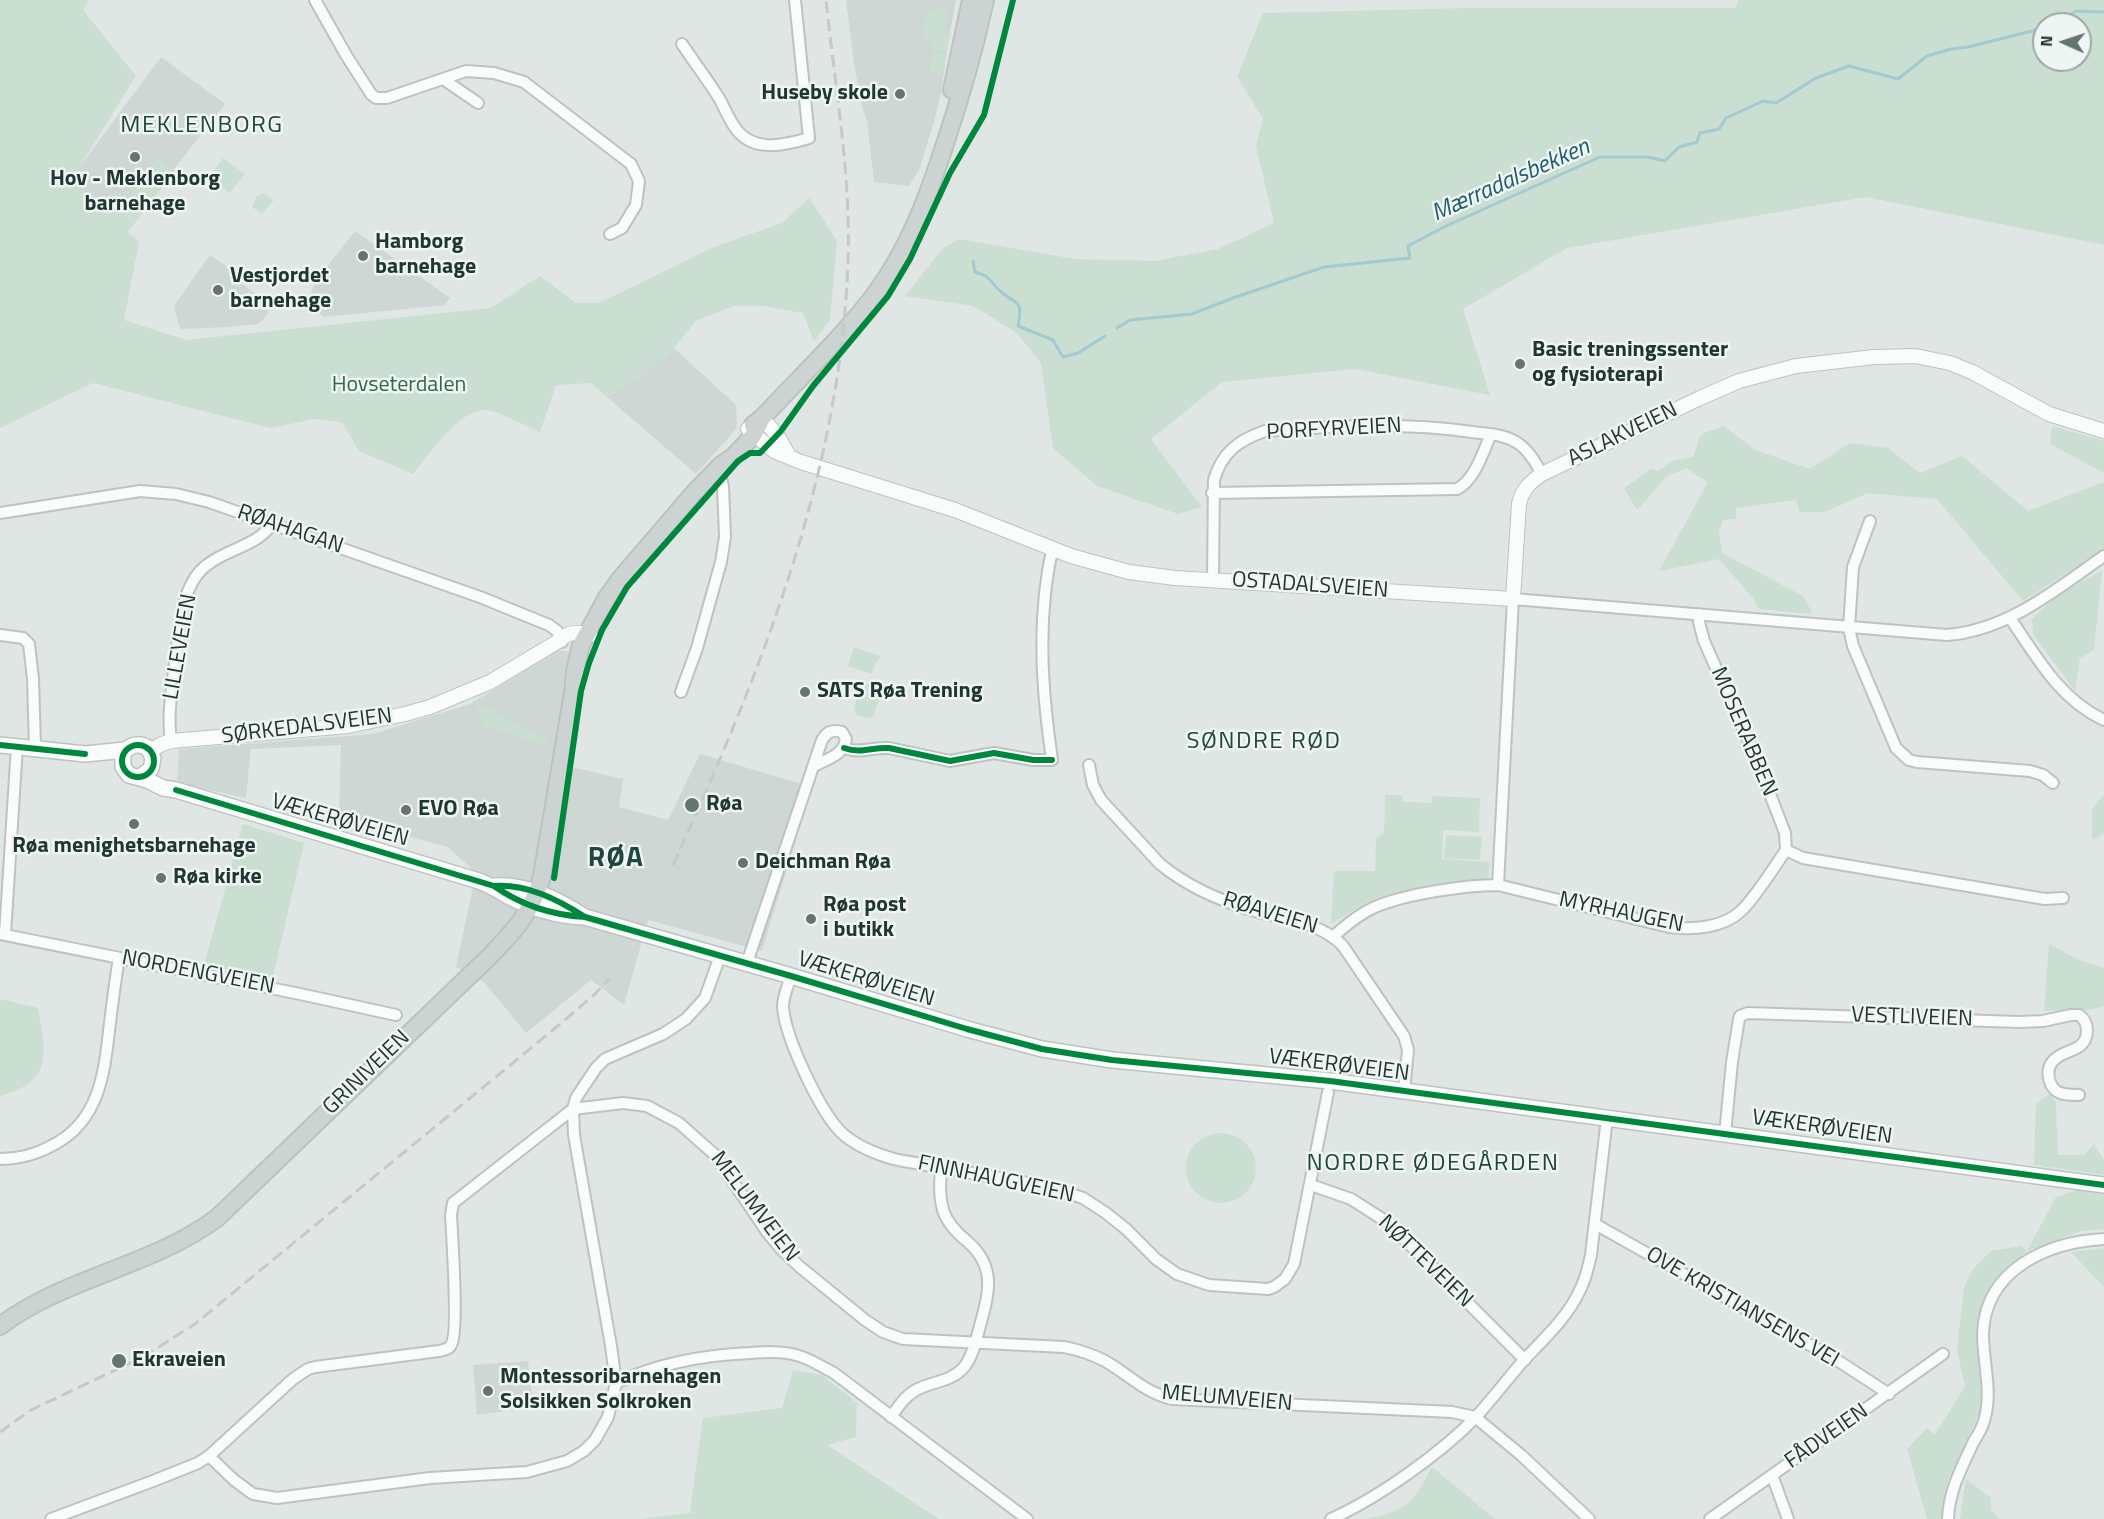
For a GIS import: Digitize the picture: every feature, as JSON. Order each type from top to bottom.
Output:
[{"type":"main road","points":[[936,170],[971,0]]},
{"type":"main road","points":[[587,638],[601,606],[620,579],[717,469],[733,457],[750,431],[840,336],[891,270],[911,234],[936,170],[962,94],[984,0]]},
{"type":"main road","name":"GRINIVEIEN","points":[[0,1326],[37,1303],[172,1246],[217,1218],[497,948],[522,921],[535,899],[548,848],[575,672],[587,638]]},
{"type":"main road","points":[[0,745],[85,754],[123,767]]},
{"type":"main road","points":[[85,754],[126,750],[140,745],[176,790]]},
{"type":"main road","points":[[126,750],[122,758],[123,767],[129,775],[140,777],[148,773],[152,758]]},
{"type":"main road","name":"VÆKERØVEIEN","points":[[140,777],[164,788],[494,886],[510,885],[535,899],[556,899],[585,917],[967,1029],[1042,1048],[1112,1060],[1318,1080],[1404,1091],[2104,1185]]},
{"type":"street","points":[[315,0],[348,58],[371,94],[376,98],[387,98],[466,71],[494,73],[524,82],[631,164],[639,181],[636,205],[622,228],[610,234]]},
{"type":"street","points":[[682,44],[742,136],[753,143],[766,145],[809,138],[795,0]]},
{"type":"street","points":[[443,79],[478,103]]},
{"type":"street","name":"ASLAKVEIEN","points":[[1498,885],[1519,504],[1526,487],[1542,474],[1739,381],[1797,366],[1874,357],[1915,356],[1950,363],[1977,374],[2042,411],[2104,431]]},
{"type":"street","points":[[762,418],[777,435],[789,456]]},
{"type":"street","name":"PORFYRVEIEN","points":[[1213,580],[1212,493],[1216,471],[1226,453],[1242,440],[1265,431],[1360,425],[1431,428],[1491,435],[1508,438],[1522,446],[1542,474]]},
{"type":"street","name":"OSTADALSVEIEN","points":[[750,431],[774,451],[807,464],[983,519],[1092,564],[1129,572],[1213,580],[1513,599],[1947,635],[1984,629],[2010,618],[2104,556]]},
{"type":"street","points":[[1212,493],[1457,489],[1472,475],[1491,435]]},
{"type":"street","points":[[681,692],[713,593],[725,537],[723,486],[717,469]]},
{"type":"street","name":"RØAHAGAN","points":[[0,513],[140,491],[157,491],[209,502],[480,597],[549,625],[557,631],[560,641]]},
{"type":"street","points":[[1870,521],[1853,567],[1849,628],[1853,646],[1891,740],[1902,755],[1917,762],[2030,771],[2043,775],[2053,783]]},
{"type":"street","name":"LILLEVEIEN","points":[[171,741],[170,709],[181,619],[191,585],[204,567],[256,540],[266,533],[272,524]]},
{"type":"street","points":[[844,748],[855,752],[879,747],[889,748],[955,761],[994,753],[1033,760],[1052,760],[1041,638],[1048,572],[1053,549]]},
{"type":"street","name":"MOSERABBEN","points":[[1699,614],[1704,641],[1755,756],[1785,832],[1786,850]]},
{"type":"street","points":[[2010,618],[2066,694],[2078,705],[2104,720]]},
{"type":"street","name":"SØRKEDALSVEIEN","points":[[152,758],[162,744],[171,741],[348,726],[405,714],[440,703],[490,682],[560,641],[569,633],[587,638]]},
{"type":"street","points":[[0,635],[23,638],[29,644],[33,679],[35,748]]},
{"type":"street","points":[[747,963],[822,740],[829,732],[836,730],[842,732],[846,739],[844,748],[814,766]]},
{"type":"street","points":[[2,934],[17,746]]},
{"type":"street","name":"RØAVEIEN","points":[[1089,765],[1092,785],[1101,800],[1170,873],[1219,899],[1253,911],[1316,927],[1334,936],[1404,1036],[1408,1050],[1404,1091]]},
{"type":"street","points":[[1786,850],[1803,858],[2045,899],[2062,898]]},
{"type":"street","name":"MYRHAUGEN","points":[[1334,936],[1353,920],[1374,907],[1395,900],[1467,887],[1498,885],[1669,927],[1692,928],[1720,922],[1739,913],[1786,850]]},
{"type":"street","name":"NORDENGVEIEN","points":[[2,934],[396,1015]]},
{"type":"street","points":[[209,1456],[234,1480],[253,1494],[277,1498],[430,1478],[527,1472],[567,1461],[584,1451],[595,1440],[608,1417],[616,1383],[574,1135],[573,1109],[576,1098],[605,1059],[663,1034],[696,1010],[708,992],[720,956]]},
{"type":"street","points":[[0,1159],[32,1154],[63,1140],[74,1131],[92,1108],[103,1079],[119,957]]},
{"type":"street","name":"FINNHAUGVEIEN","points":[[791,976],[783,1006],[789,1034],[810,1082],[831,1121],[844,1134],[877,1154],[940,1168],[1039,1185],[1083,1198],[1126,1228],[1156,1259],[1177,1274],[1209,1285],[1261,1289],[1274,1287],[1291,1272],[1297,1255],[1328,1092]]},
{"type":"street","name":"VESTLIVEIEN","points":[[1725,1134],[1738,1019],[1748,1013],[2019,1022],[2079,1015],[2086,1023],[2087,1032],[2084,1042],[2077,1049],[2054,1060],[2048,1071],[2051,1084],[2057,1091],[2061,1094],[2079,1095]]},
{"type":"street","name":"MELUMVEIEN","points":[[573,1109],[631,1102],[659,1111],[692,1132],[715,1155],[767,1232],[782,1250],[865,1320],[883,1332],[903,1338],[1064,1347],[1080,1350],[1107,1362],[1149,1391],[1172,1399],[1452,1412],[1475,1418],[1521,1455],[1588,1519]]},
{"type":"street","points":[[51,1519],[198,1463],[209,1456],[293,1379],[308,1369],[439,1351],[451,1345],[455,1320],[451,1215],[453,1203],[573,1109]]},
{"type":"street","points":[[1331,1519],[1361,1504],[1422,1463],[1475,1418],[1577,1298],[1587,1273],[1607,1118]]},
{"type":"street","points":[[891,1417],[915,1390],[946,1380],[957,1374],[966,1364],[975,1342],[987,1299],[988,1282],[983,1258],[958,1234],[943,1211],[940,1168]]},
{"type":"street","name":"NØTTEVEIEN","points":[[1311,1185],[1351,1199],[1387,1222],[1525,1360]]},
{"type":"street","name":"OVE KRISTIANSENS VEI","points":[[1595,1224],[1840,1362],[1889,1394]]},
{"type":"street","points":[[1948,1519],[1948,1506],[1956,1479],[1984,1422],[1989,1399],[1983,1332],[1988,1311],[1998,1289],[2014,1269],[2036,1254],[2081,1241],[2104,1239]]},
{"type":"street","points":[[616,1383],[635,1374],[674,1362],[716,1355],[774,1352],[797,1355],[834,1373],[1027,1519]]},
{"type":"street","name":"FÅDVEIEN","points":[[1710,1519],[1943,1354]]},
{"type":"street","points":[[1772,1475],[1788,1519]]},
{"type":"shaded area","name":"Huseby skole","points":[[846,0],[956,0],[942,88],[934,122],[919,170],[909,186],[874,182],[867,120],[855,70]]},
{"type":"shaded area","name":"Hov - Meklenborg barnehage","points":[[161,57],[225,104],[123,234],[64,188]]},
{"type":"shaded area","name":"Hamborg barnehage","points":[[355,231],[450,298],[445,305],[324,317],[307,303],[316,281]]},
{"type":"shaded area","name":"Vestjordet barnehage","points":[[210,255],[225,265],[234,278],[267,302],[269,312],[263,320],[257,324],[230,327],[180,329],[174,306]]},
{"type":"shaded area","points":[[674,348],[736,405],[737,428],[696,474],[607,397],[640,377]]},
{"type":"shaded area","points":[[558,650],[573,652],[554,763],[623,779],[619,807],[668,820],[700,754],[812,787],[762,951],[648,920],[624,1005],[591,980],[526,1033],[484,982],[456,967],[476,873],[448,847],[339,818],[341,745],[251,749],[246,798],[177,783],[179,749],[373,734],[470,704]]},
{"type":"shaded area","points":[[528,1361],[533,1407],[477,1415],[473,1365]]},
{"type":"green space","name":"Hovseterdalen","points":[[0,0],[89,0],[83,10],[136,76],[70,182],[117,213],[158,157],[175,171],[128,232],[139,242],[124,320],[186,340],[491,308],[540,276],[576,303],[599,303],[714,247],[782,223],[809,198],[837,241],[830,320],[814,341],[803,313],[764,306],[733,306],[696,321],[674,348],[640,377],[607,397],[591,383],[556,385],[540,432],[489,410],[463,418],[444,435],[413,474],[359,451],[342,422],[314,419],[271,428],[93,383],[0,428]]},
{"type":"green space","points":[[1738,0],[2104,0],[2104,245],[1866,197],[1567,248],[1463,309],[1490,395],[1355,369],[1222,382],[1151,439],[1202,507],[1178,514],[1097,486],[1053,448],[1041,363],[1017,333],[973,306],[905,296],[943,248],[959,239],[1075,259],[1155,261],[1218,249],[1274,223],[1256,146],[1263,118],[1237,77],[1263,13],[1470,8],[1736,8]]},
{"type":"green space","points":[[941,8],[948,13],[946,31],[950,34],[946,52],[933,50],[930,42],[923,37],[924,30],[921,27],[928,13]]},
{"type":"green space","points":[[932,52],[946,54],[944,74],[929,72]]},
{"type":"green space","points":[[223,158],[245,174],[230,193],[209,177]]},
{"type":"green space","points":[[263,193],[274,200],[262,214],[252,207],[256,197]]},
{"type":"green space","points":[[1724,426],[1755,450],[1810,469],[1850,443],[1888,448],[1920,473],[1962,456],[2028,511],[2104,482],[2104,549],[2023,601],[1937,499],[1868,493],[1825,512],[1800,512],[1796,500],[1736,508],[1736,519],[1723,520],[1719,532],[1722,553],[1803,596],[1813,614],[1759,609],[1753,598],[1719,559],[1659,571],[1708,482],[1686,468],[1666,477],[1637,510],[1624,488],[1651,469],[1658,471],[1672,461],[1693,457],[1701,434]]},
{"type":"green space","points":[[2052,426],[2104,441],[2104,473],[2050,444]]},
{"type":"green space","points":[[2102,570],[2094,650],[2080,658],[2075,691],[2033,634],[2032,620],[2055,598]]},
{"type":"green space","points":[[854,647],[880,656],[872,674],[848,666]]},
{"type":"green space","points":[[872,684],[882,692],[873,717],[865,718],[857,715],[856,700],[863,685]]},
{"type":"green space","points":[[475,701],[549,740],[547,746],[482,726]]},
{"type":"green space","points":[[1385,795],[1403,795],[1403,802],[1432,803],[1432,796],[1480,798],[1479,832],[1443,830],[1442,859],[1490,862],[1488,881],[1443,884],[1393,893],[1367,902],[1331,924],[1334,871],[1375,871],[1376,838],[1384,833]]},
{"type":"green space","points":[[2104,795],[2104,833],[2092,840],[2092,809]]},
{"type":"green space","points":[[243,824],[304,843],[272,980],[204,965]]},
{"type":"green space","points":[[1446,835],[1482,837],[1480,860],[1444,858]]},
{"type":"green space","points":[[2049,944],[2081,961],[2104,968],[2104,1006],[2089,1010],[2044,1011]]},
{"type":"green space","points":[[0,999],[38,1008],[44,1052],[38,1074],[30,1082],[0,1096]]},
{"type":"green space","points":[[2050,1094],[2056,1103],[2058,1155],[2084,1155],[2094,1144],[2104,1160],[2104,1175],[2034,1165],[2036,1104]]},
{"type":"green space","points":[[1228,1133],[1241,1139],[1250,1148],[1254,1154],[1256,1168],[1254,1182],[1246,1193],[1235,1201],[1214,1203],[1196,1193],[1188,1182],[1186,1161],[1196,1143],[1207,1135]]},
{"type":"green space","points":[[2077,1190],[2104,1194],[2104,1229],[2081,1231],[2027,1251],[2056,1197]]},
{"type":"green space","points":[[2021,1246],[2027,1251],[2001,1276],[1984,1303],[1978,1334],[1982,1388],[1979,1414],[1948,1480],[1941,1519],[1927,1519],[1907,1449],[1927,1428],[1935,1435],[1965,1386],[1957,1350],[1964,1288],[1973,1269],[1991,1251]]},
{"type":"green space","points":[[2104,1248],[2104,1287],[2071,1252]]},
{"type":"green space","points":[[793,1370],[822,1375],[857,1403],[856,1437],[827,1445],[939,1519],[641,1519],[697,1512],[690,1512],[703,1418],[782,1408]]},
{"type":"green space","points":[[1432,1467],[1495,1519],[1365,1519],[1390,1513],[1407,1504],[1420,1489]]},
{"type":"green space","points":[[1966,1479],[1991,1498],[1991,1510],[2000,1519],[1960,1519]]},
{"type":"waterway","name":"Mærradalsbekken","points":[[2075,12],[2104,12]]},
{"type":"waterway","name":"Mærradalsbekken","points":[[1117,328],[1130,320],[1192,314],[1324,267],[1410,258],[1408,246],[1446,226],[1600,157],[1648,157],[1665,161],[1679,147],[1697,142],[1700,133],[1719,129],[1726,118],[1763,101],[1776,103],[1816,78],[1849,66],[1898,79],[1927,56],[2032,31]]},
{"type":"waterway","name":"Mærradalsbekken","points":[[973,261],[975,272],[986,277],[1019,305],[1018,326],[1053,340],[1063,357],[1078,353],[1105,336]]},
{"type":"railway","points":[[673,865],[765,647],[812,496],[830,419],[842,340],[848,228],[842,130],[826,0]]},
{"type":"railway","points":[[0,1432],[31,1410],[143,1357],[195,1324],[559,1025],[610,978]]},
{"type":"cycle path","points":[[554,878],[581,691],[602,630],[627,587],[738,461],[750,453],[760,453],[781,431],[813,386],[888,296],[910,259],[950,173],[984,115],[1013,0]]},
{"type":"cycle path","points":[[0,745],[85,754]]},
{"type":"cycle path","points":[[138,745],[149,750],[154,761],[149,772],[138,777],[127,772],[122,761],[127,750],[138,745]]},
{"type":"cycle path","points":[[844,748],[856,750],[889,748],[950,761],[994,753],[1033,760],[1052,760]]},
{"type":"cycle path","points":[[176,790],[494,886],[515,899],[548,911],[585,917],[1042,1049],[1112,1060],[1330,1081],[2104,1185]]},
{"type":"cycle path","points":[[494,886],[530,890],[564,904],[585,917]]},
{"type":"place","name":"Huseby skole","points":[[900,94]]},
{"type":"place","name":"Hov - Meklenborg barnehage","points":[[135,157]]},
{"type":"place","name":"Hamborg barnehage","points":[[363,256]]},
{"type":"place","name":"Vestjordet barnehage","points":[[218,290]]},
{"type":"place","name":"Basic treningssenter og fysioterapi","points":[[1520,364]]},
{"type":"place","name":"SATS Røa Trening","points":[[805,692]]},
{"type":"place","name":"Røa","points":[[692,805]]},
{"type":"place","name":"EVO Røa","points":[[406,810]]},
{"type":"place","name":"Røa menighetsbarnehage","points":[[134,824]]},
{"type":"place","name":"Deichman Røa","points":[[743,863]]},
{"type":"place","name":"Røa kirke","points":[[161,878]]},
{"type":"place","name":"Røa post i butikk","points":[[811,919]]},
{"type":"place","name":"Ekraveien","points":[[119,1361]]},
{"type":"place","name":"Montessoribarnehagen Solsikken Solkroken","points":[[488,1391]]},
{"type":"district","name":"MEKLENBORG","points":[[202,126]]},
{"type":"district","name":"SØNDRE RØD","points":[[1264,742]]},
{"type":"district","name":"RØA","points":[[616,859]]},
{"type":"district","name":"NORDRE ØDEGÅRDEN","points":[[1433,1164]]}]
